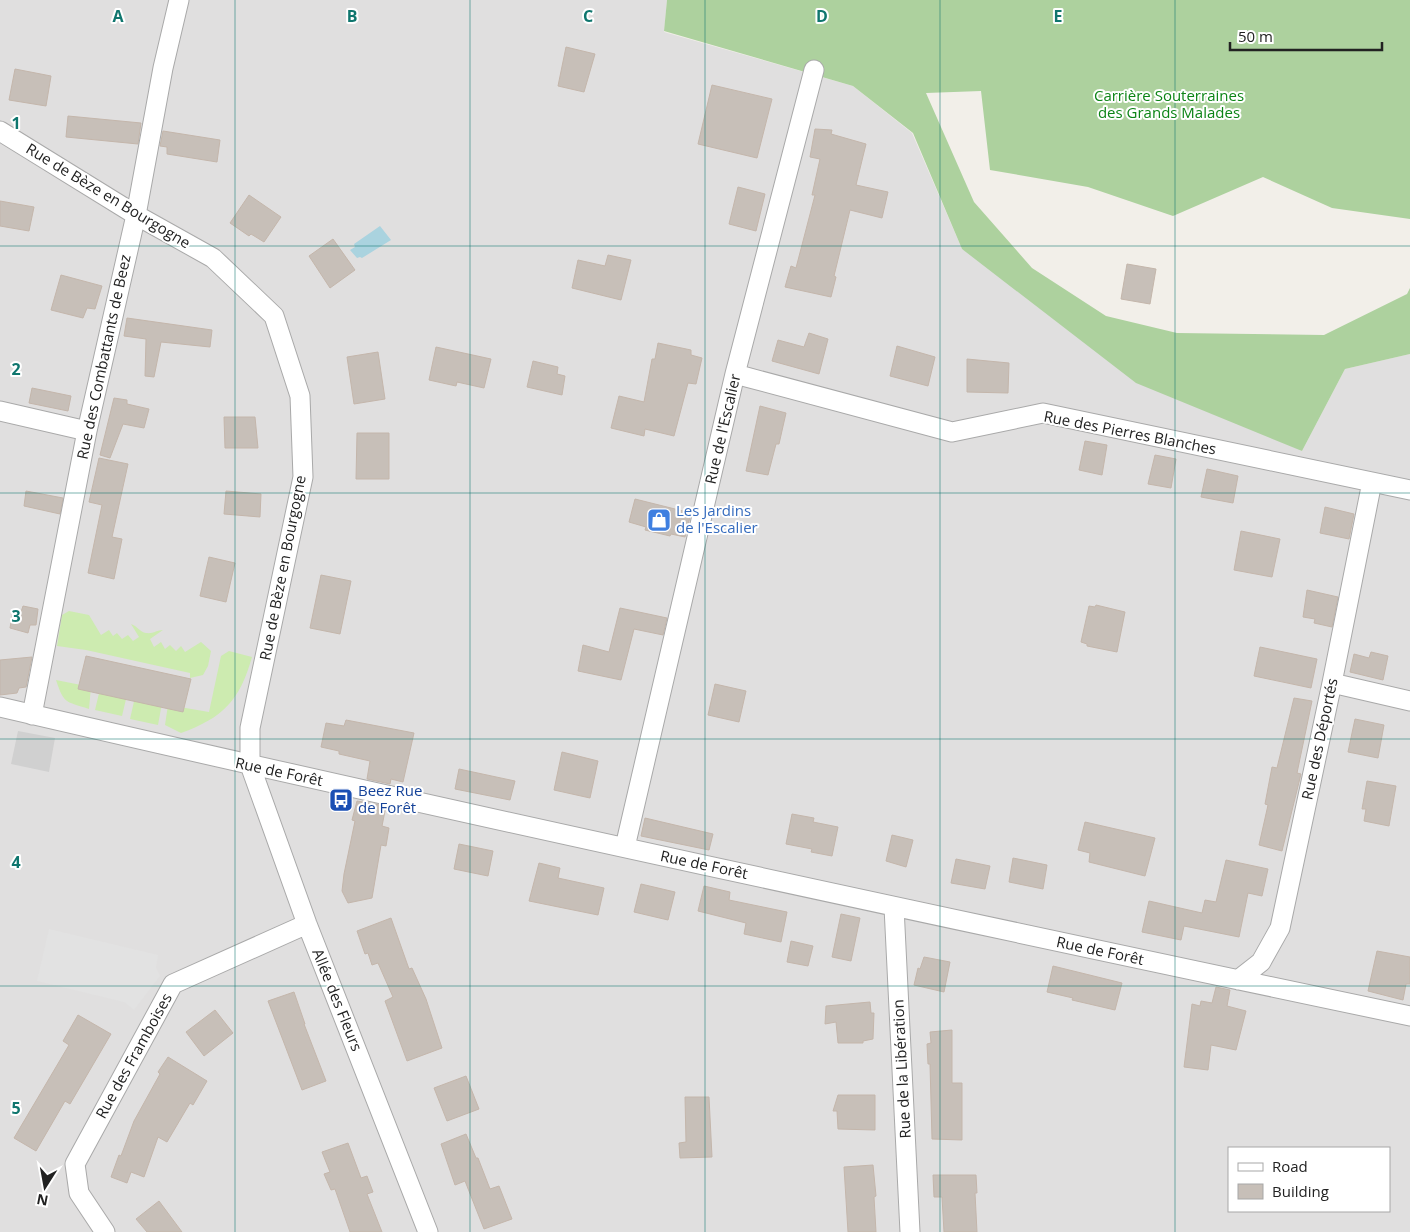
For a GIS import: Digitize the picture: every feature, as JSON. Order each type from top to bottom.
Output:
[{"type":"street","name":"Rue des Combattants de Beez","points":[[32,715],[87,431],[136,215],[163,68],[179,0]]},
{"type":"street","name":"Rue de l'Escalier","points":[[625,847],[735,374],[814,70]]},
{"type":"street","name":"Rue de Bèze en Bourgogne","points":[[0,131],[136,215],[213,258],[274,316],[300,396],[303,477],[250,728],[250,765]]},
{"type":"street","name":"Rue des Pierres Blanches","points":[[735,374],[952,432],[1043,413],[1410,490]]},
{"type":"street","points":[[0,411],[87,431]]},
{"type":"street","name":"Rue des Déportés","points":[[1238,980],[1260,962],[1280,928],[1372,482]]},
{"type":"street","points":[[1332,683],[1410,701]]},
{"type":"street","name":"Rue de Forêt","points":[[0,707],[250,765],[894,907],[1410,1016]]},
{"type":"street","name":"Allée des Fleurs","points":[[250,765],[307,924],[428,1232]]},
{"type":"street","name":"Rue de la Libération","points":[[894,907],[910,1232]]},
{"type":"street","name":"Rue des Framboises","points":[[105,1232],[79,1193],[75,1164],[173,984],[307,924]]},
{"type":"shaded area","points":[[0,0],[667,0],[664,32],[853,86],[912,133],[962,249],[1302,451],[1345,369],[1410,354],[1410,1232],[0,1232]]},
{"type":"shaded area","points":[[18,731],[55,738],[49,772],[11,764]]},
{"type":"shaded area","points":[[49,929],[158,955],[156,968],[160,976],[134,1010],[124,1002],[37,981]]},
{"type":"green space","name":"Carrière Souterraines des Grands Malades","points":[[667,0],[1410,0],[1410,219],[1332,208],[1263,177],[1173,216],[1088,187],[990,170],[981,91],[926,93],[974,202],[1032,268],[1106,316],[1177,333],[1324,335],[1407,294],[1410,288],[1410,354],[1345,369],[1302,451],[1136,383],[962,249],[913,133],[853,86],[664,31]]},
{"type":"green space","points":[[69,611],[89,615],[101,635],[109,630],[113,636],[117,633],[122,639],[128,635],[133,641],[139,637],[131,624],[146,633],[163,630],[150,639],[154,647],[161,642],[165,649],[170,645],[176,651],[181,646],[185,652],[201,642],[211,651],[208,666],[203,675],[190,678],[190,673],[86,650],[57,646],[62,615]]},
{"type":"green space","points":[[229,651],[252,657],[242,685],[228,706],[208,721],[181,733],[165,725],[168,705],[209,712],[221,656]]},
{"type":"green space","points":[[56,680],[91,687],[89,709],[66,700],[61,694]]},
{"type":"green space","points":[[100,689],[127,695],[122,716],[95,710]]},
{"type":"green space","points":[[135,697],[162,703],[158,725],[130,719]]},
{"type":"water","points":[[380,226],[391,240],[362,258],[357,258],[350,250],[355,247],[354,244]]},
{"type":"building","points":[[566,47],[595,54],[584,92],[558,86]]},
{"type":"building","points":[[15,69],[51,76],[46,106],[9,100]]},
{"type":"building","points":[[712,85],[772,99],[757,158],[698,144]]},
{"type":"building","points":[[68,116],[141,123],[138,144],[66,137]]},
{"type":"building","points":[[815,129],[832,130],[831,134],[866,144],[856,185],[888,192],[882,218],[850,210],[834,276],[836,277],[831,297],[785,287],[791,266],[796,268],[815,195],[812,195],[820,159],[810,157]]},
{"type":"building","points":[[163,131],[220,140],[217,162],[167,154],[167,147],[160,146]]},
{"type":"building","points":[[738,187],[765,194],[756,231],[729,224]]},
{"type":"building","points":[[249,195],[281,217],[264,242],[251,234],[249,236],[230,223]]},
{"type":"building","points":[[0,201],[34,207],[29,231],[0,226]]},
{"type":"building","points":[[333,239],[355,270],[330,288],[309,256]]},
{"type":"building","points":[[608,255],[631,260],[621,300],[572,288],[578,260],[605,266]]},
{"type":"building","points":[[1127,264],[1156,269],[1150,304],[1121,299]]},
{"type":"building","points":[[61,275],[102,286],[95,309],[87,308],[83,318],[51,310]]},
{"type":"building","points":[[127,318],[212,330],[210,347],[161,342],[154,377],[145,376],[146,339],[124,336]]},
{"type":"building","points":[[809,333],[828,339],[819,374],[772,361],[778,340],[804,347]]},
{"type":"building","points":[[658,343],[691,350],[691,355],[702,358],[696,384],[688,383],[674,436],[645,429],[644,436],[611,428],[619,396],[644,402],[652,359],[655,359]]},
{"type":"building","points":[[897,346],[935,357],[928,386],[890,376]]},
{"type":"building","points":[[436,347],[491,359],[484,388],[457,382],[456,386],[429,380]]},
{"type":"building","points":[[378,352],[385,399],[354,404],[347,357]]},
{"type":"building","points":[[967,359],[1009,363],[1008,393],[967,392]]},
{"type":"building","points":[[533,361],[558,367],[557,374],[565,376],[562,395],[527,387]]},
{"type":"building","points":[[32,388],[71,396],[68,411],[29,403]]},
{"type":"building","points":[[114,398],[127,400],[127,404],[149,409],[144,428],[123,424],[110,458],[100,455]]},
{"type":"building","points":[[760,406],[786,413],[779,444],[776,444],[768,475],[746,471]]},
{"type":"building","points":[[224,417],[255,417],[258,448],[225,448]]},
{"type":"building","points":[[357,433],[389,433],[389,479],[356,479]]},
{"type":"building","points":[[1085,441],[1107,445],[1102,475],[1079,470]]},
{"type":"building","points":[[1155,455],[1176,459],[1171,488],[1148,484]]},
{"type":"building","points":[[99,458],[128,464],[112,537],[122,539],[114,579],[88,573],[102,505],[89,502]]},
{"type":"building","points":[[1207,469],[1238,476],[1233,503],[1201,497]]},
{"type":"building","points":[[26,491],[63,498],[60,514],[24,506]]},
{"type":"building","points":[[226,491],[261,494],[260,517],[224,514]]},
{"type":"building","points":[[635,499],[691,513],[685,537],[671,534],[670,536],[645,530],[646,527],[629,522]]},
{"type":"building","points":[[1325,507],[1354,514],[1349,539],[1320,533]]},
{"type":"building","points":[[1241,531],[1280,539],[1272,577],[1234,570]]},
{"type":"building","points":[[209,557],[235,563],[226,602],[200,596]]},
{"type":"building","points":[[321,575],[351,581],[340,634],[310,628]]},
{"type":"building","points":[[1307,590],[1338,597],[1332,627],[1314,623],[1315,619],[1303,617]]},
{"type":"building","points":[[1096,605],[1125,612],[1117,652],[1087,646],[1087,644],[1081,642],[1089,606],[1095,607]]},
{"type":"building","points":[[23,606],[38,609],[36,625],[30,625],[28,633],[10,628],[13,611],[21,612]]},
{"type":"building","points":[[620,608],[667,618],[663,635],[634,629],[621,680],[578,671],[583,645],[609,652]]},
{"type":"building","points":[[1260,647],[1317,659],[1311,688],[1254,676]]},
{"type":"building","points":[[1371,652],[1388,656],[1383,680],[1350,672],[1354,654],[1369,658]]},
{"type":"building","points":[[86,656],[191,679],[183,712],[78,689]]},
{"type":"building","points":[[32,657],[26,687],[19,688],[17,693],[0,695],[0,660]]},
{"type":"building","points":[[715,684],[746,691],[739,722],[708,715]]},
{"type":"building","points":[[1294,698],[1312,701],[1297,773],[1301,774],[1282,851],[1259,845],[1268,805],[1265,804],[1272,767],[1277,768]]},
{"type":"building","points":[[1355,719],[1384,725],[1378,758],[1348,752]]},
{"type":"building","points":[[346,720],[414,733],[403,782],[391,779],[390,784],[367,779],[370,761],[339,754],[339,751],[321,747],[326,723],[344,726]]},
{"type":"building","points":[[562,752],[598,761],[590,798],[554,790]]},
{"type":"building","points":[[459,769],[515,781],[510,800],[455,789]]},
{"type":"building","points":[[1367,781],[1396,786],[1389,826],[1364,821],[1366,809],[1362,809]]},
{"type":"building","points":[[357,801],[386,806],[382,826],[389,828],[386,846],[381,845],[372,898],[348,903],[342,891],[355,821],[352,820]]},
{"type":"building","points":[[792,814],[814,818],[813,822],[838,827],[832,856],[811,852],[812,849],[786,844]]},
{"type":"building","points":[[645,818],[713,834],[709,850],[641,836]]},
{"type":"building","points":[[1085,822],[1155,838],[1145,876],[1089,862],[1090,853],[1078,850]]},
{"type":"building","points":[[892,835],[913,840],[906,867],[886,861]]},
{"type":"building","points":[[459,844],[493,851],[488,876],[454,869]]},
{"type":"building","points":[[1013,858],[1047,865],[1043,889],[1009,882]]},
{"type":"building","points":[[956,859],[990,866],[985,889],[951,883]]},
{"type":"building","points":[[1226,860],[1268,869],[1262,896],[1248,893],[1239,937],[1184,926],[1181,940],[1142,932],[1149,901],[1202,913],[1205,900],[1216,902]]},
{"type":"building","points":[[539,863],[560,868],[558,878],[604,888],[598,915],[529,901]]},
{"type":"building","points":[[641,884],[675,892],[668,920],[634,912]]},
{"type":"building","points":[[704,886],[730,892],[729,900],[787,912],[781,942],[744,934],[746,923],[698,911]]},
{"type":"building","points":[[841,914],[860,918],[851,961],[832,957]]},
{"type":"building","points":[[391,918],[409,969],[412,968],[426,999],[442,1048],[407,1061],[385,1001],[393,997],[378,963],[372,965],[368,953],[365,954],[357,931]]},
{"type":"building","points":[[791,941],[813,946],[808,966],[787,962]]},
{"type":"building","points":[[1377,951],[1410,957],[1410,984],[1406,984],[1403,1000],[1368,991]]},
{"type":"building","points":[[924,957],[950,962],[944,992],[914,985],[918,968],[920,969]]},
{"type":"building","points":[[1053,966],[1122,983],[1115,1010],[1047,992]]},
{"type":"building","points":[[1216,987],[1230,990],[1227,1006],[1246,1011],[1236,1050],[1211,1045],[1208,1070],[1184,1067],[1192,1004],[1200,1006],[1201,1001],[1212,1003]]},
{"type":"building","points":[[294,992],[326,1081],[302,1090],[268,1001]]},
{"type":"building","points":[[870,1002],[871,1013],[874,1013],[873,1039],[863,1041],[863,1043],[838,1043],[836,1022],[825,1024],[826,1006]]},
{"type":"building","points":[[215,1010],[233,1033],[204,1056],[186,1032]]},
{"type":"building","points":[[78,1015],[111,1034],[70,1104],[65,1101],[36,1151],[14,1138],[69,1045],[63,1041]]},
{"type":"building","points":[[952,1030],[952,1083],[962,1083],[962,1140],[932,1139],[930,1064],[928,1064],[927,1044],[931,1043],[930,1032]]},
{"type":"building","points":[[168,1057],[207,1081],[193,1105],[190,1103],[167,1142],[158,1137],[144,1177],[131,1172],[127,1183],[111,1177],[134,1121],[160,1074],[158,1072]]},
{"type":"building","points":[[466,1076],[479,1109],[447,1121],[434,1088]]},
{"type":"building","points":[[838,1095],[875,1095],[875,1130],[838,1129],[837,1111],[833,1111]]},
{"type":"building","points":[[685,1097],[709,1097],[712,1157],[680,1158],[679,1143],[686,1142]]},
{"type":"building","points":[[466,1134],[490,1189],[499,1186],[512,1219],[484,1229],[465,1181],[455,1185],[441,1144]]},
{"type":"building","points":[[348,1143],[361,1178],[367,1176],[373,1192],[367,1194],[382,1232],[350,1232],[335,1189],[331,1190],[324,1174],[330,1172],[322,1152]]},
{"type":"building","points":[[873,1165],[876,1196],[874,1197],[876,1232],[848,1232],[844,1167]]},
{"type":"building","points":[[933,1175],[976,1175],[977,1232],[944,1232],[942,1197],[934,1197]]},
{"type":"building","points":[[159,1201],[182,1232],[147,1232],[136,1219]]},
{"type":"place","name":"Les Jardins de l'Escalier","points":[[659,520]]},
{"type":"place","name":"Beez Rue de Forêt","points":[[341,800]]}]
